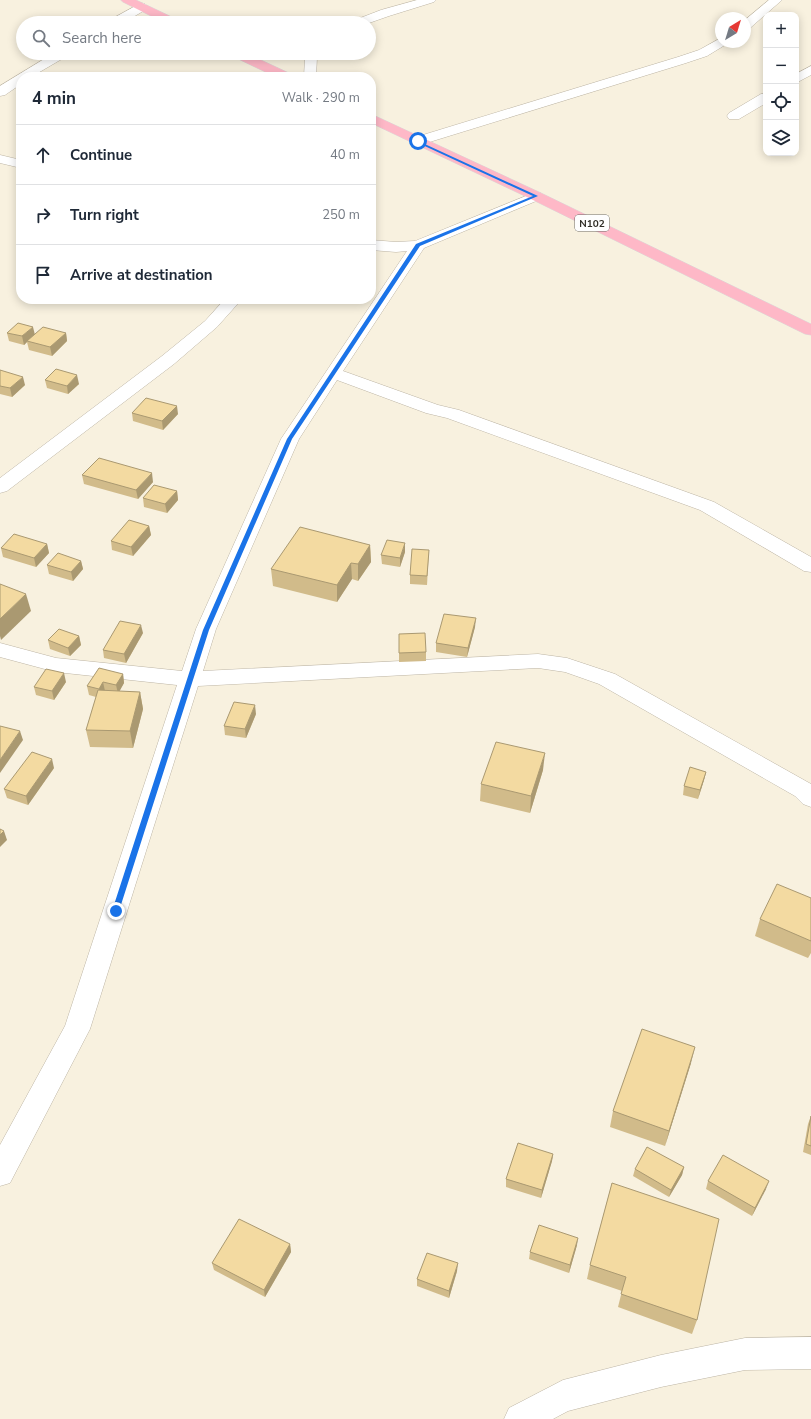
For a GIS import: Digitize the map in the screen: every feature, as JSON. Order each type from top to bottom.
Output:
[{"type":"main road","points":[[127,0],[160,16]]},
{"type":"main road","points":[[251,60],[276,72]]},
{"type":"main road","name":"N102","points":[[376,120],[536,196],[811,330]]},
{"type":"street","points":[[376,16],[430,0]]},
{"type":"street","points":[[751,21],[776,0]]},
{"type":"street","points":[[126,16],[141,7]]},
{"type":"street","points":[[418,141],[682,60],[703,53],[715,46]]},
{"type":"street","points":[[31,72],[51,60]]},
{"type":"street","points":[[310,72],[311,60]]},
{"type":"street","points":[[799,77],[811,70]]},
{"type":"street","points":[[0,92],[16,81]]},
{"type":"street","points":[[734,116],[763,99]]},
{"type":"street","points":[[0,160],[16,163]]},
{"type":"street","points":[[376,245],[396,247],[418,245],[536,196]]},
{"type":"street","points":[[0,1173],[77,1030],[206,630],[290,439],[418,245]]},
{"type":"street","points":[[0,487],[168,360],[211,324],[229,304]]},
{"type":"street","points":[[333,373],[432,409],[453,414],[706,506],[811,566]]},
{"type":"street","points":[[0,650],[56,665],[190,680],[538,661],[567,665],[607,679],[803,790],[811,798]]},
{"type":"street","points":[[520,1419],[563,1396],[661,1371],[745,1354],[811,1352]]},
{"type":"building","points":[[18,323],[33,327],[22,336],[7,333]]},
{"type":"building","points":[[43,327],[66,333],[50,347],[27,341]]},
{"type":"building","points":[[56,369],[77,375],[67,386],[45,380]]},
{"type":"building","points":[[0,370],[23,377],[10,388],[0,386]]},
{"type":"building","points":[[146,398],[177,406],[162,421],[132,413]]},
{"type":"building","points":[[99,458],[152,473],[136,490],[82,475]]},
{"type":"building","points":[[154,485],[177,491],[165,504],[143,498]]},
{"type":"building","points":[[129,520],[149,526],[131,547],[111,541]]},
{"type":"building","points":[[300,527],[370,545],[358,564],[351,563],[337,585],[271,569]]},
{"type":"building","points":[[14,534],[47,544],[34,558],[1,548]]},
{"type":"building","points":[[387,540],[405,543],[400,558],[381,555]]},
{"type":"building","points":[[412,549],[429,550],[427,576],[410,575]]},
{"type":"building","points":[[58,553],[81,561],[71,572],[47,565]]},
{"type":"building","points":[[0,584],[26,594],[0,619]]},
{"type":"building","points":[[444,614],[476,618],[468,648],[436,643]]},
{"type":"building","points":[[120,621],[141,625],[124,654],[103,650]]},
{"type":"building","points":[[59,629],[79,636],[68,648],[48,640]]},
{"type":"building","points":[[425,633],[426,652],[399,653],[399,634]]},
{"type":"building","points":[[99,668],[123,674],[116,685],[103,682],[99,689],[87,686]]},
{"type":"building","points":[[46,669],[64,673],[52,691],[34,687]]},
{"type":"building","points":[[98,690],[140,692],[130,731],[86,730]]},
{"type":"building","points":[[234,702],[255,705],[245,729],[224,726]]},
{"type":"building","points":[[0,726],[20,731],[0,760]]},
{"type":"building","points":[[496,742],[545,753],[531,796],[481,784]]},
{"type":"building","points":[[32,752],[52,759],[26,796],[4,789]]},
{"type":"building","points":[[690,767],[706,772],[700,790],[684,786]]},
{"type":"building","points":[[0,829],[4,831],[0,835]]},
{"type":"building","points":[[777,884],[811,898],[811,941],[760,919]]},
{"type":"building","points":[[642,1029],[695,1047],[669,1131],[613,1111]]},
{"type":"building","points":[[811,1116],[811,1146],[806,1144]]},
{"type":"building","points":[[518,1143],[553,1154],[542,1190],[506,1179]]},
{"type":"building","points":[[647,1147],[684,1167],[671,1190],[635,1169]]},
{"type":"building","points":[[723,1155],[769,1181],[755,1208],[708,1181]]},
{"type":"building","points":[[612,1183],[719,1219],[697,1320],[621,1294],[626,1277],[590,1265]]},
{"type":"building","points":[[239,1219],[290,1244],[264,1290],[212,1263]]},
{"type":"building","points":[[539,1225],[578,1238],[570,1265],[530,1252]]},
{"type":"building","points":[[427,1253],[458,1263],[449,1291],[417,1279]]},
{"type":"route","points":[[116,911],[206,630],[290,439],[418,245],[536,196],[418,141]]}]
